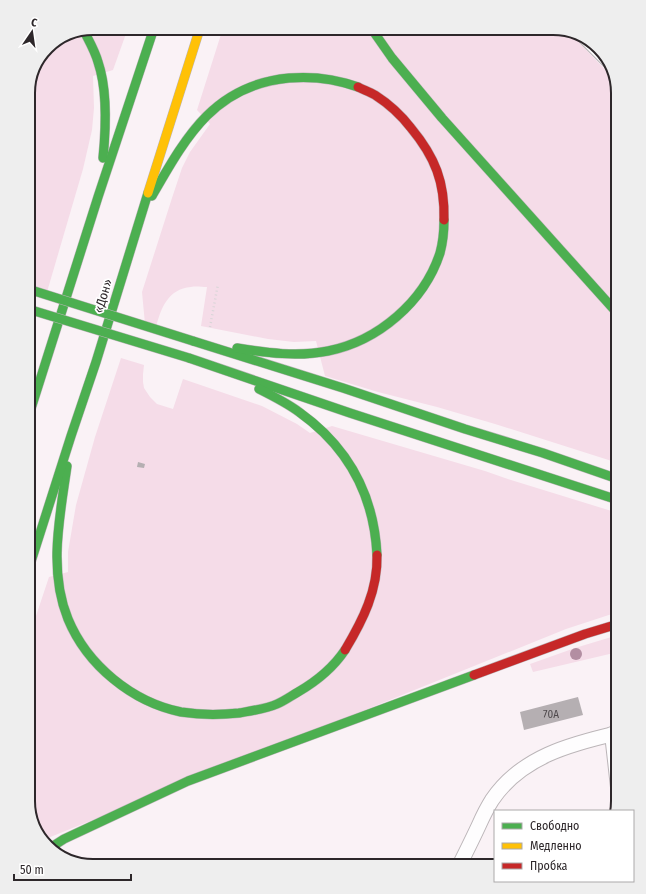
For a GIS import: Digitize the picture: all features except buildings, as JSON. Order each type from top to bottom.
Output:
[{"type":"main road","points":[[86,35],[91,43],[100,68],[105,114],[104,149],[98,197]]},
{"type":"main road","points":[[35,396],[98,197],[152,35]]},
{"type":"main road","name":"«Дон»","points":[[35,548],[96,362],[198,35]]},
{"type":"main road","points":[[376,35],[392,58],[442,118],[611,306]]},
{"type":"main road","points":[[142,212],[176,156],[195,130],[212,111],[243,89],[268,81],[308,77],[326,78],[345,82],[362,88],[376,95],[402,116],[424,144],[432,157],[439,176],[443,196],[443,238],[438,259],[417,296],[387,325],[371,335],[343,347],[316,353],[275,354],[193,341]]},
{"type":"main road","points":[[35,291],[343,388],[611,477]]},
{"type":"main road","points":[[35,311],[189,358],[350,413],[611,498]]},
{"type":"main road","points":[[71,436],[58,539],[57,577],[68,619],[86,650],[107,673],[123,686],[157,705],[193,713],[228,715],[244,712],[276,704],[309,686],[320,678],[342,654],[360,625],[372,594],[376,578],[377,562],[371,508],[354,469],[336,446],[314,423],[303,414],[274,396],[189,358]]},
{"type":"main road","points":[[55,845],[64,839],[188,781],[585,634],[611,626]]},
{"type":"street","points":[[463,859],[492,800],[501,788],[519,771],[557,750],[611,734]]},
{"type":"path","points":[[209,328],[218,284]]},
{"type":"shaded area","points":[[85,35],[126,35],[113,70],[93,76],[94,108],[92,130],[83,169],[47,292],[35,288],[35,89],[37,78],[41,67],[55,49],[74,38]]},
{"type":"shaded area","points":[[221,35],[557,35],[577,40],[607,72],[611,85],[611,461],[495,424],[325,376],[316,341],[294,342],[268,339],[201,326],[207,287],[193,287],[177,291],[171,296],[163,307],[156,327],[145,324],[142,292],[172,198],[182,168],[190,152],[210,124],[197,110]]},
{"type":"shaded area","points":[[121,358],[144,365],[144,388],[157,404],[173,409],[183,379],[262,406],[297,424],[310,433],[332,426],[485,471],[611,511],[611,614],[566,629],[48,838],[39,823],[35,809],[35,619],[49,577],[68,572],[68,552],[76,505],[95,437]]},
{"type":"shaded area","points":[[611,637],[611,654],[533,672],[530,664]]},
{"type":"traffic: fast","points":[[86,35],[97,58],[105,97],[105,134],[103,158]]},
{"type":"traffic: fast","points":[[35,396],[98,197],[152,35]]},
{"type":"traffic: fast","points":[[376,35],[392,58],[442,118],[611,306]]},
{"type":"traffic: fast","points":[[152,196],[177,154],[205,118],[222,103],[241,91],[263,83],[298,77],[324,79],[358,87]]},
{"type":"traffic: fast","points":[[35,549],[96,362],[148,193]]},
{"type":"traffic: fast","points":[[237,348],[282,354],[317,353],[347,346],[381,329],[397,317],[411,303],[423,288],[433,271],[441,249],[444,220]]},
{"type":"traffic: fast","points":[[35,291],[193,341]]},
{"type":"traffic: fast","points":[[35,311],[189,358]]},
{"type":"traffic: fast","points":[[193,341],[343,388],[611,477]]},
{"type":"traffic: fast","points":[[189,358],[350,413],[611,498]]},
{"type":"traffic: fast","points":[[259,389],[299,412],[316,426],[344,457],[364,492],[375,533],[377,555]]},
{"type":"traffic: fast","points":[[67,466],[57,543],[58,581],[62,600],[68,619],[76,636],[87,652],[113,679],[129,690],[145,700],[181,712],[195,714],[217,714],[253,711],[277,704],[305,688],[330,668],[345,650]]},
{"type":"traffic: fast","points":[[55,845],[64,839],[188,781],[474,675]]},
{"type":"traffic: slow","points":[[148,193],[198,35]]},
{"type":"traffic: jam","points":[[358,87],[375,95],[394,110],[407,123],[426,149],[437,171],[440,182],[443,194],[444,220]]},
{"type":"traffic: jam","points":[[345,650],[358,627],[372,593],[377,568],[377,555]]},
{"type":"traffic: jam","points":[[474,675],[585,634],[611,626]]}]
